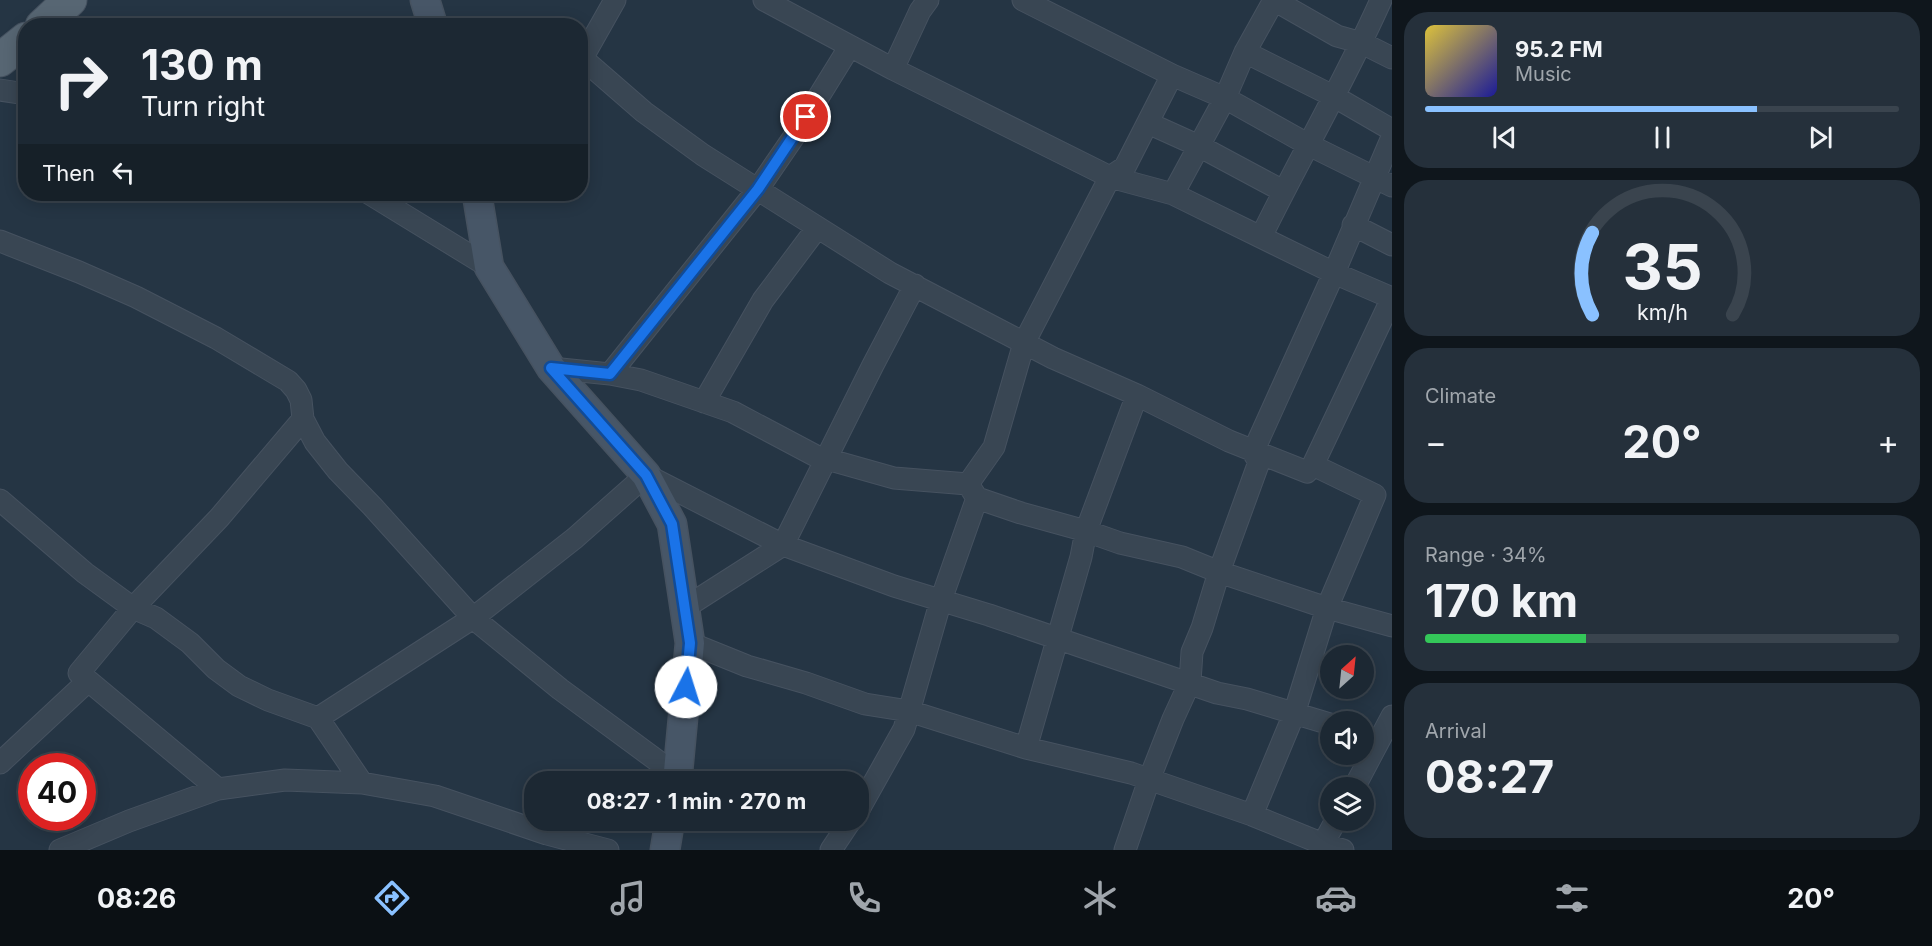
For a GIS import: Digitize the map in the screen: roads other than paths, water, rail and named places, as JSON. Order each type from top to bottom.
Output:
[{"type":"main road","points":[[0,60],[18,45]]},
{"type":"street","points":[[425,0],[431,18]]},
{"type":"street","points":[[588,50],[615,0]]},
{"type":"street","points":[[893,69],[920,11],[928,0]]},
{"type":"street","points":[[1023,0],[1172,75],[1224,98],[1309,145],[1383,182]]},
{"type":"street","points":[[1173,194],[1274,0],[1337,36],[1362,43],[1392,58]]},
{"type":"street","points":[[1261,237],[1283,191],[1335,98],[1381,0]]},
{"type":"street","points":[[588,66],[644,112],[730,174],[758,189],[890,273],[1053,358],[1137,394],[1253,452],[1307,472],[1313,465],[1392,298],[1334,273],[1173,194],[1110,177],[893,69],[772,2]]},
{"type":"street","points":[[610,374],[758,189],[795,135],[850,46]]},
{"type":"street","points":[[1245,52],[1392,130]]},
{"type":"street","points":[[869,794],[904,729],[973,491],[994,447],[1024,342],[1110,177],[1125,168],[1172,75]]},
{"type":"street","points":[[0,90],[18,93]]},
{"type":"street","points":[[1148,123],[1199,146],[1283,191]]},
{"type":"street","points":[[1253,452],[1334,273],[1353,225],[1383,182],[1392,137]]},
{"type":"street","points":[[381,201],[489,267]]},
{"type":"street","points":[[478,201],[489,267],[551,368],[646,475],[672,524],[690,643],[679,771]]},
{"type":"street","points":[[1353,225],[1392,245]]},
{"type":"street","points":[[704,402],[763,300],[818,228]]},
{"type":"street","points":[[0,241],[108,284],[216,338],[288,381],[301,400],[303,419],[315,442],[338,471],[473,618],[668,771]]},
{"type":"street","points":[[686,607],[783,545],[915,285]]},
{"type":"street","points":[[551,368],[610,374],[641,380],[733,412],[804,451],[825,459],[894,478],[973,491],[1021,513],[1120,543],[1182,557],[1219,572],[1327,608],[1392,626]]},
{"type":"street","points":[[1026,748],[1083,551],[1086,531],[1137,394]]},
{"type":"street","points":[[218,789],[79,673],[133,608],[219,518],[303,419]]},
{"type":"street","points":[[1125,850],[1149,780],[1190,682],[1192,652],[1259,462],[1253,452]]},
{"type":"street","points":[[1252,815],[1294,714],[1327,608],[1375,495],[1313,465]]},
{"type":"street","points":[[646,475],[783,545],[894,586],[1057,638],[1158,674],[1190,682],[1217,693],[1247,699],[1320,721]]},
{"type":"street","points":[[318,718],[473,618],[574,538],[646,475]]},
{"type":"street","points":[[0,501],[85,573],[133,608],[156,618],[190,643],[216,669],[239,686],[268,700],[318,718],[362,783]]},
{"type":"street","points":[[690,643],[747,666],[806,683],[865,704],[909,711],[1026,748],[1089,761],[1149,780],[1252,815],[1333,847],[1335,831]]},
{"type":"street","points":[[0,763],[88,681]]},
{"type":"street","points":[[1359,777],[1392,716]]},
{"type":"street","points":[[60,850],[129,821],[218,789],[285,780],[362,783],[435,796],[547,834],[608,850]]},
{"type":"street","points":[[665,850],[668,831]]},
{"type":"street","points":[[831,850],[844,831]]}]
